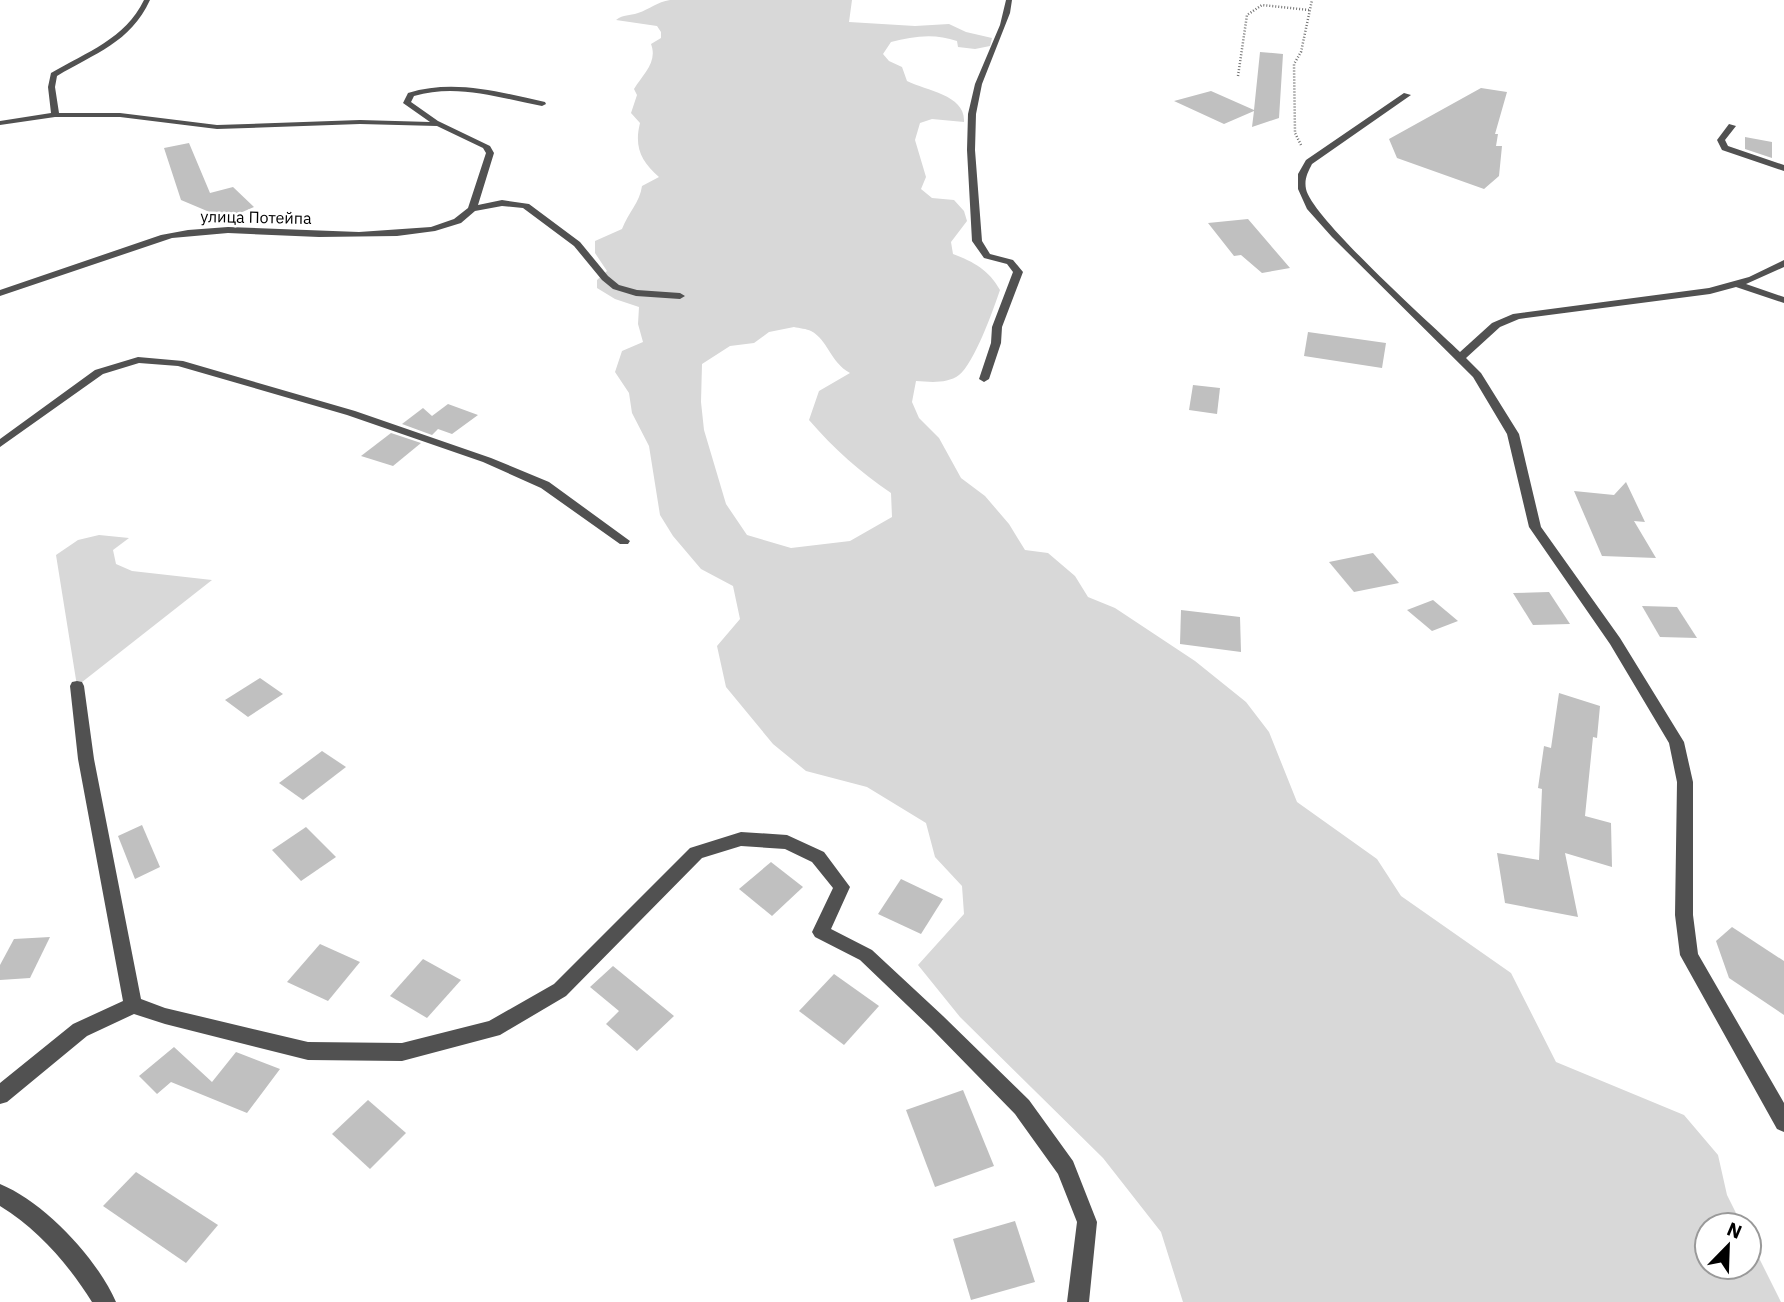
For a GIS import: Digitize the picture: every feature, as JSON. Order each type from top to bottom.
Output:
[{"type":"street","points":[[55,115],[57,107],[50,87],[54,75],[90,57],[123,35],[134,23],[147,0]]},
{"type":"street","points":[[984,379],[996,343],[997,327],[1018,272],[1010,262],[987,256],[977,241],[971,122],[976,93],[1007,17],[1009,0]]},
{"type":"street","points":[[542,104],[451,89],[422,91],[411,96],[407,103],[439,125],[486,146],[490,153],[472,209],[502,203],[526,206],[577,244],[605,278],[616,287],[636,293],[680,296]]},
{"type":"street","points":[[1407,95],[1310,162],[1302,174],[1302,189],[1310,207],[1335,235],[1477,375],[1513,434],[1535,527],[1615,640],[1675,742],[1685,782],[1684,915],[1689,954],[1784,1122]]},
{"type":"street","points":[[0,123],[55,115],[120,115],[217,127],[360,122],[439,125]]},
{"type":"street","points":[[1732,126],[1721,140],[1725,148],[1784,168]]},
{"type":"street","name":"улица Потейпа","points":[[0,293],[164,237],[190,232],[416,232],[456,223],[468,216],[472,209]]},
{"type":"street","points":[[1460,358],[1496,325],[1517,316],[1710,291],[1752,279],[1784,263]]},
{"type":"street","points":[[1738,284],[1784,300]]},
{"type":"street","points":[[0,444],[99,372],[138,360],[179,363],[351,413],[486,460],[545,485],[624,541]]},
{"type":"street","points":[[77,686],[86,759],[133,1005]]},
{"type":"street","points":[[0,1095],[80,1030],[133,1005],[165,1016],[308,1051],[402,1052],[493,1029],[559,990],[607,945],[660,887],[696,853],[741,839],[787,842],[818,857],[842,887],[821,932],[866,955],[937,1022],[1022,1107],[1066,1168],[1087,1222],[1078,1302]]},
{"type":"street","points":[[0,1194],[31,1211],[82,1265],[105,1302]]},
{"type":"path","points":[[1310,162],[1295,133],[1294,64],[1301,52],[1312,0]]},
{"type":"path","points":[[1238,76],[1247,15],[1262,5],[1310,10]]},
{"type":"shaded area","points":[[670,0],[852,0],[849,22],[915,26],[949,24],[966,32],[992,38],[990,46],[975,49],[958,47],[957,41],[949,38],[916,37],[891,42],[883,54],[889,61],[902,67],[907,81],[944,95],[959,106],[963,113],[964,122],[932,119],[920,123],[915,140],[926,177],[921,189],[932,198],[954,200],[964,211],[967,221],[951,242],[953,254],[980,268],[1000,290],[983,335],[965,369],[949,380],[916,381],[912,402],[919,418],[939,438],[961,478],[985,496],[1009,524],[1025,550],[1048,553],[1075,576],[1088,597],[1115,608],[1195,661],[1246,702],[1269,732],[1297,802],[1377,859],[1401,896],[1511,973],[1556,1062],[1684,1115],[1718,1155],[1727,1195],[1735,1211],[1693,1211],[1693,1281],[1763,1281],[1763,1266],[1781,1302],[1183,1302],[1161,1232],[1103,1158],[960,1017],[918,965],[964,914],[962,886],[935,857],[926,823],[867,787],[806,771],[773,744],[726,687],[717,646],[740,619],[733,586],[701,569],[673,536],[660,515],[649,446],[632,413],[629,393],[615,372],[622,351],[643,342],[638,324],[639,307],[615,299],[597,288],[597,280],[607,271],[595,253],[595,241],[622,229],[642,186],[659,177],[643,159],[638,139],[640,123],[631,113],[637,95],[634,89],[653,57],[651,44],[661,38],[661,32],[657,26],[616,20]],"holes":[[[794,327],[817,335],[838,363],[850,373],[819,391],[809,420],[848,460],[891,493],[892,517],[850,541],[791,548],[747,535],[726,504],[704,430],[701,402],[702,364],[730,346],[754,343],[769,332]]]},
{"type":"shaded area","points":[[99,535],[129,538],[113,550],[116,564],[132,571],[212,580],[77,686],[56,555],[78,540]]},
{"type":"building","points":[[1260,52],[1283,54],[1279,118],[1252,127],[1254,111],[1224,124],[1174,101],[1211,91],[1254,110]]},
{"type":"building","points":[[1481,88],[1507,92],[1495,134],[1498,134],[1496,146],[1502,146],[1499,176],[1484,189],[1397,158],[1389,139]]},
{"type":"building","points":[[1745,137],[1772,142],[1772,158],[1745,149]]},
{"type":"building","points":[[189,143],[210,193],[233,187],[254,207],[226,219],[181,200],[164,148]]},
{"type":"building","points":[[1248,219],[1290,268],[1262,273],[1241,255],[1234,256],[1208,223]]},
{"type":"building","points":[[1308,332],[1386,343],[1382,368],[1304,356]]},
{"type":"building","points":[[1193,385],[1220,388],[1217,414],[1189,410]]},
{"type":"building","points":[[448,404],[478,415],[452,434],[438,429],[432,435],[402,424],[423,408],[432,416]]},
{"type":"building","points":[[391,433],[421,443],[393,466],[361,456]]},
{"type":"building","points":[[1626,482],[1645,522],[1634,521],[1656,558],[1602,556],[1574,491],[1614,495]]},
{"type":"building","points":[[1373,553],[1399,583],[1354,592],[1329,562]]},
{"type":"building","points":[[1549,592],[1570,624],[1533,625],[1513,593]]},
{"type":"building","points":[[1433,600],[1458,621],[1432,631],[1407,610]]},
{"type":"building","points":[[1642,606],[1677,607],[1697,638],[1660,637]]},
{"type":"building","points":[[1181,610],[1240,617],[1241,652],[1180,644]]},
{"type":"building","points":[[260,678],[283,694],[248,717],[225,700]]},
{"type":"building","points":[[1559,693],[1600,706],[1597,738],[1593,737],[1585,816],[1611,823],[1612,867],[1565,853],[1578,917],[1505,903],[1497,853],[1539,860],[1542,789],[1538,788],[1544,746],[1551,748]]},
{"type":"building","points":[[322,751],[346,767],[303,800],[279,783]]},
{"type":"building","points":[[142,825],[160,867],[135,879],[118,836]]},
{"type":"building","points":[[306,827],[336,857],[301,881],[272,850]]},
{"type":"building","points":[[771,862],[803,887],[772,916],[739,889]]},
{"type":"building","points":[[901,879],[943,899],[921,934],[878,914]]},
{"type":"building","points":[[1732,927],[1784,961],[1784,1015],[1729,978],[1716,941]]},
{"type":"building","points":[[50,937],[30,978],[0,980],[0,965],[14,939]]},
{"type":"building","points":[[320,944],[360,962],[328,1001],[287,982]]},
{"type":"building","points":[[423,959],[461,980],[427,1018],[390,996]]},
{"type":"building","points":[[613,966],[674,1016],[637,1051],[606,1024],[619,1011],[590,987]]},
{"type":"building","points":[[834,974],[879,1006],[844,1045],[799,1011]]},
{"type":"building","points":[[174,1047],[212,1082],[236,1052],[280,1069],[247,1113],[171,1082],[157,1094],[139,1076]]},
{"type":"building","points":[[963,1090],[994,1166],[935,1187],[906,1110]]},
{"type":"building","points":[[368,1100],[406,1133],[370,1169],[332,1134]]},
{"type":"building","points":[[136,1172],[218,1225],[186,1263],[103,1206]]},
{"type":"building","points":[[1015,1221],[1035,1282],[971,1300],[953,1239]]}]
